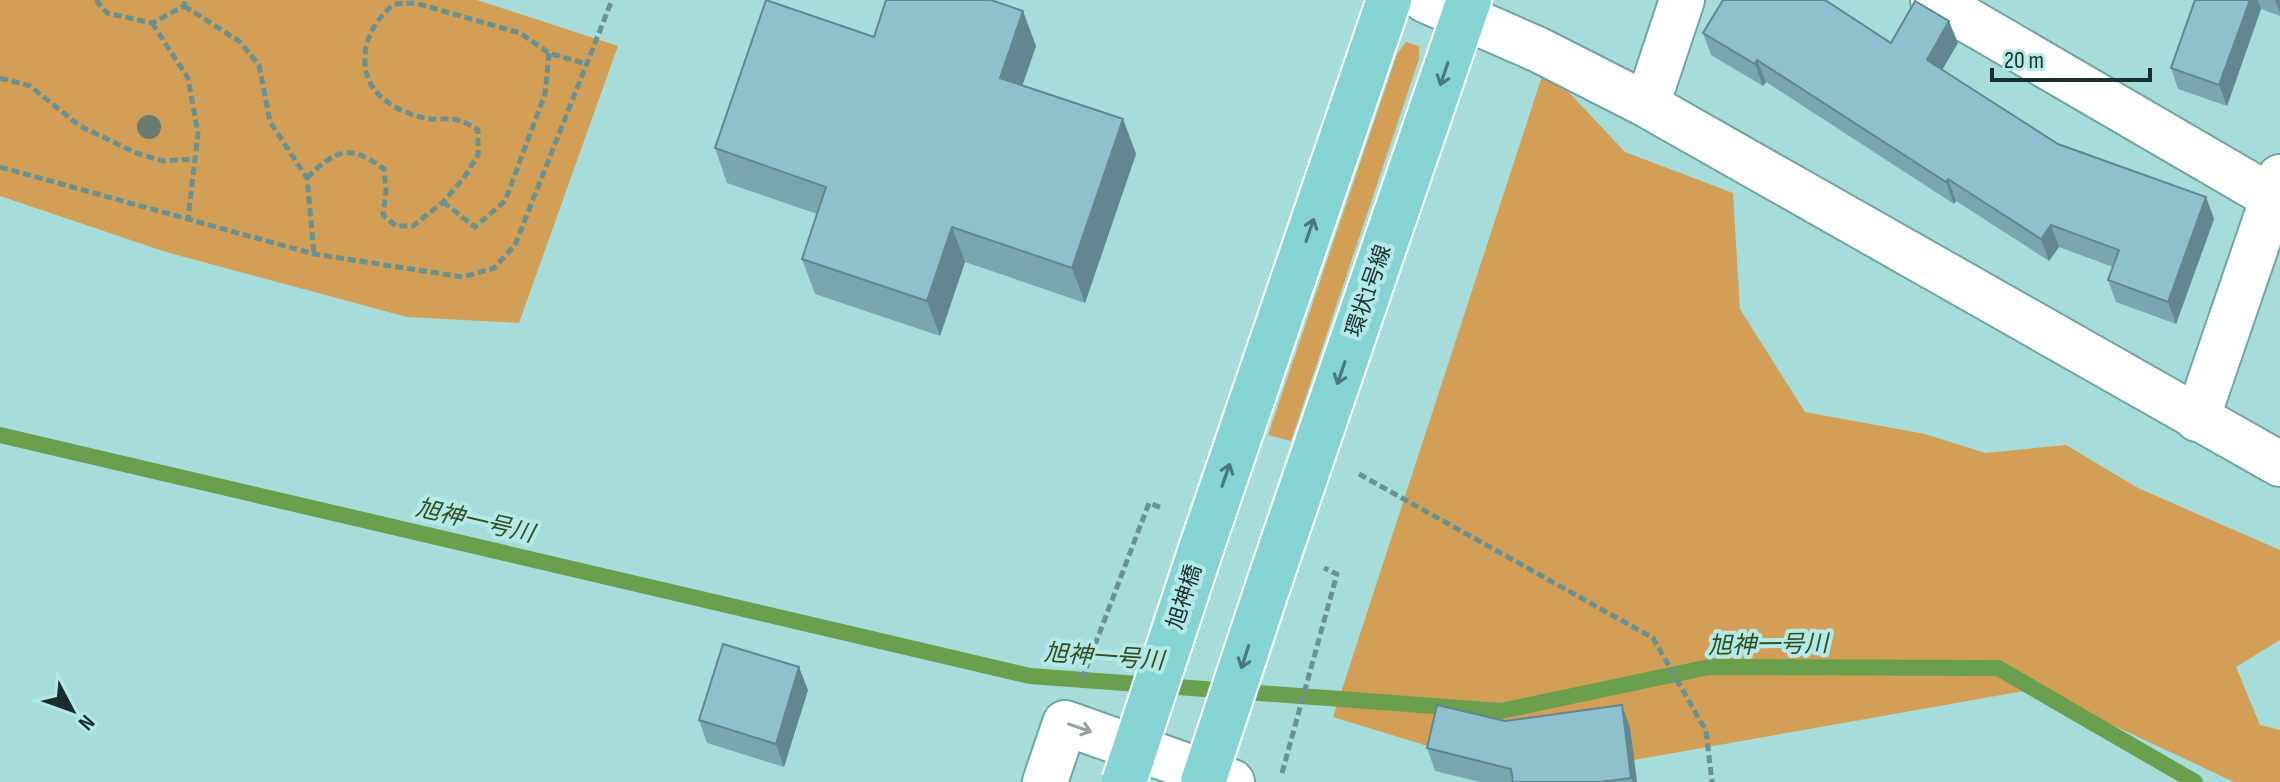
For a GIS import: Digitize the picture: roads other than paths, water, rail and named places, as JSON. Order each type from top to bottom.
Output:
[{"type":"main road","name":"旭神橋","points":[[1124,782],[1389,0]]},
{"type":"main road","name":"環状1号線","points":[[1203,782],[1452,5]]},
{"type":"street","points":[[1647,105],[1682,0]]},
{"type":"street","points":[[1933,0],[2278,193],[2197,419]]},
{"type":"street","points":[[1452,5],[1647,105],[2280,464]]},
{"type":"street","points":[[1045,782],[1065,723],[1232,782]]},
{"type":"waterway","name":"旭神一号川","points":[[0,435],[1030,676],[1501,711],[1709,667],[1998,668],[2195,782]]}]
